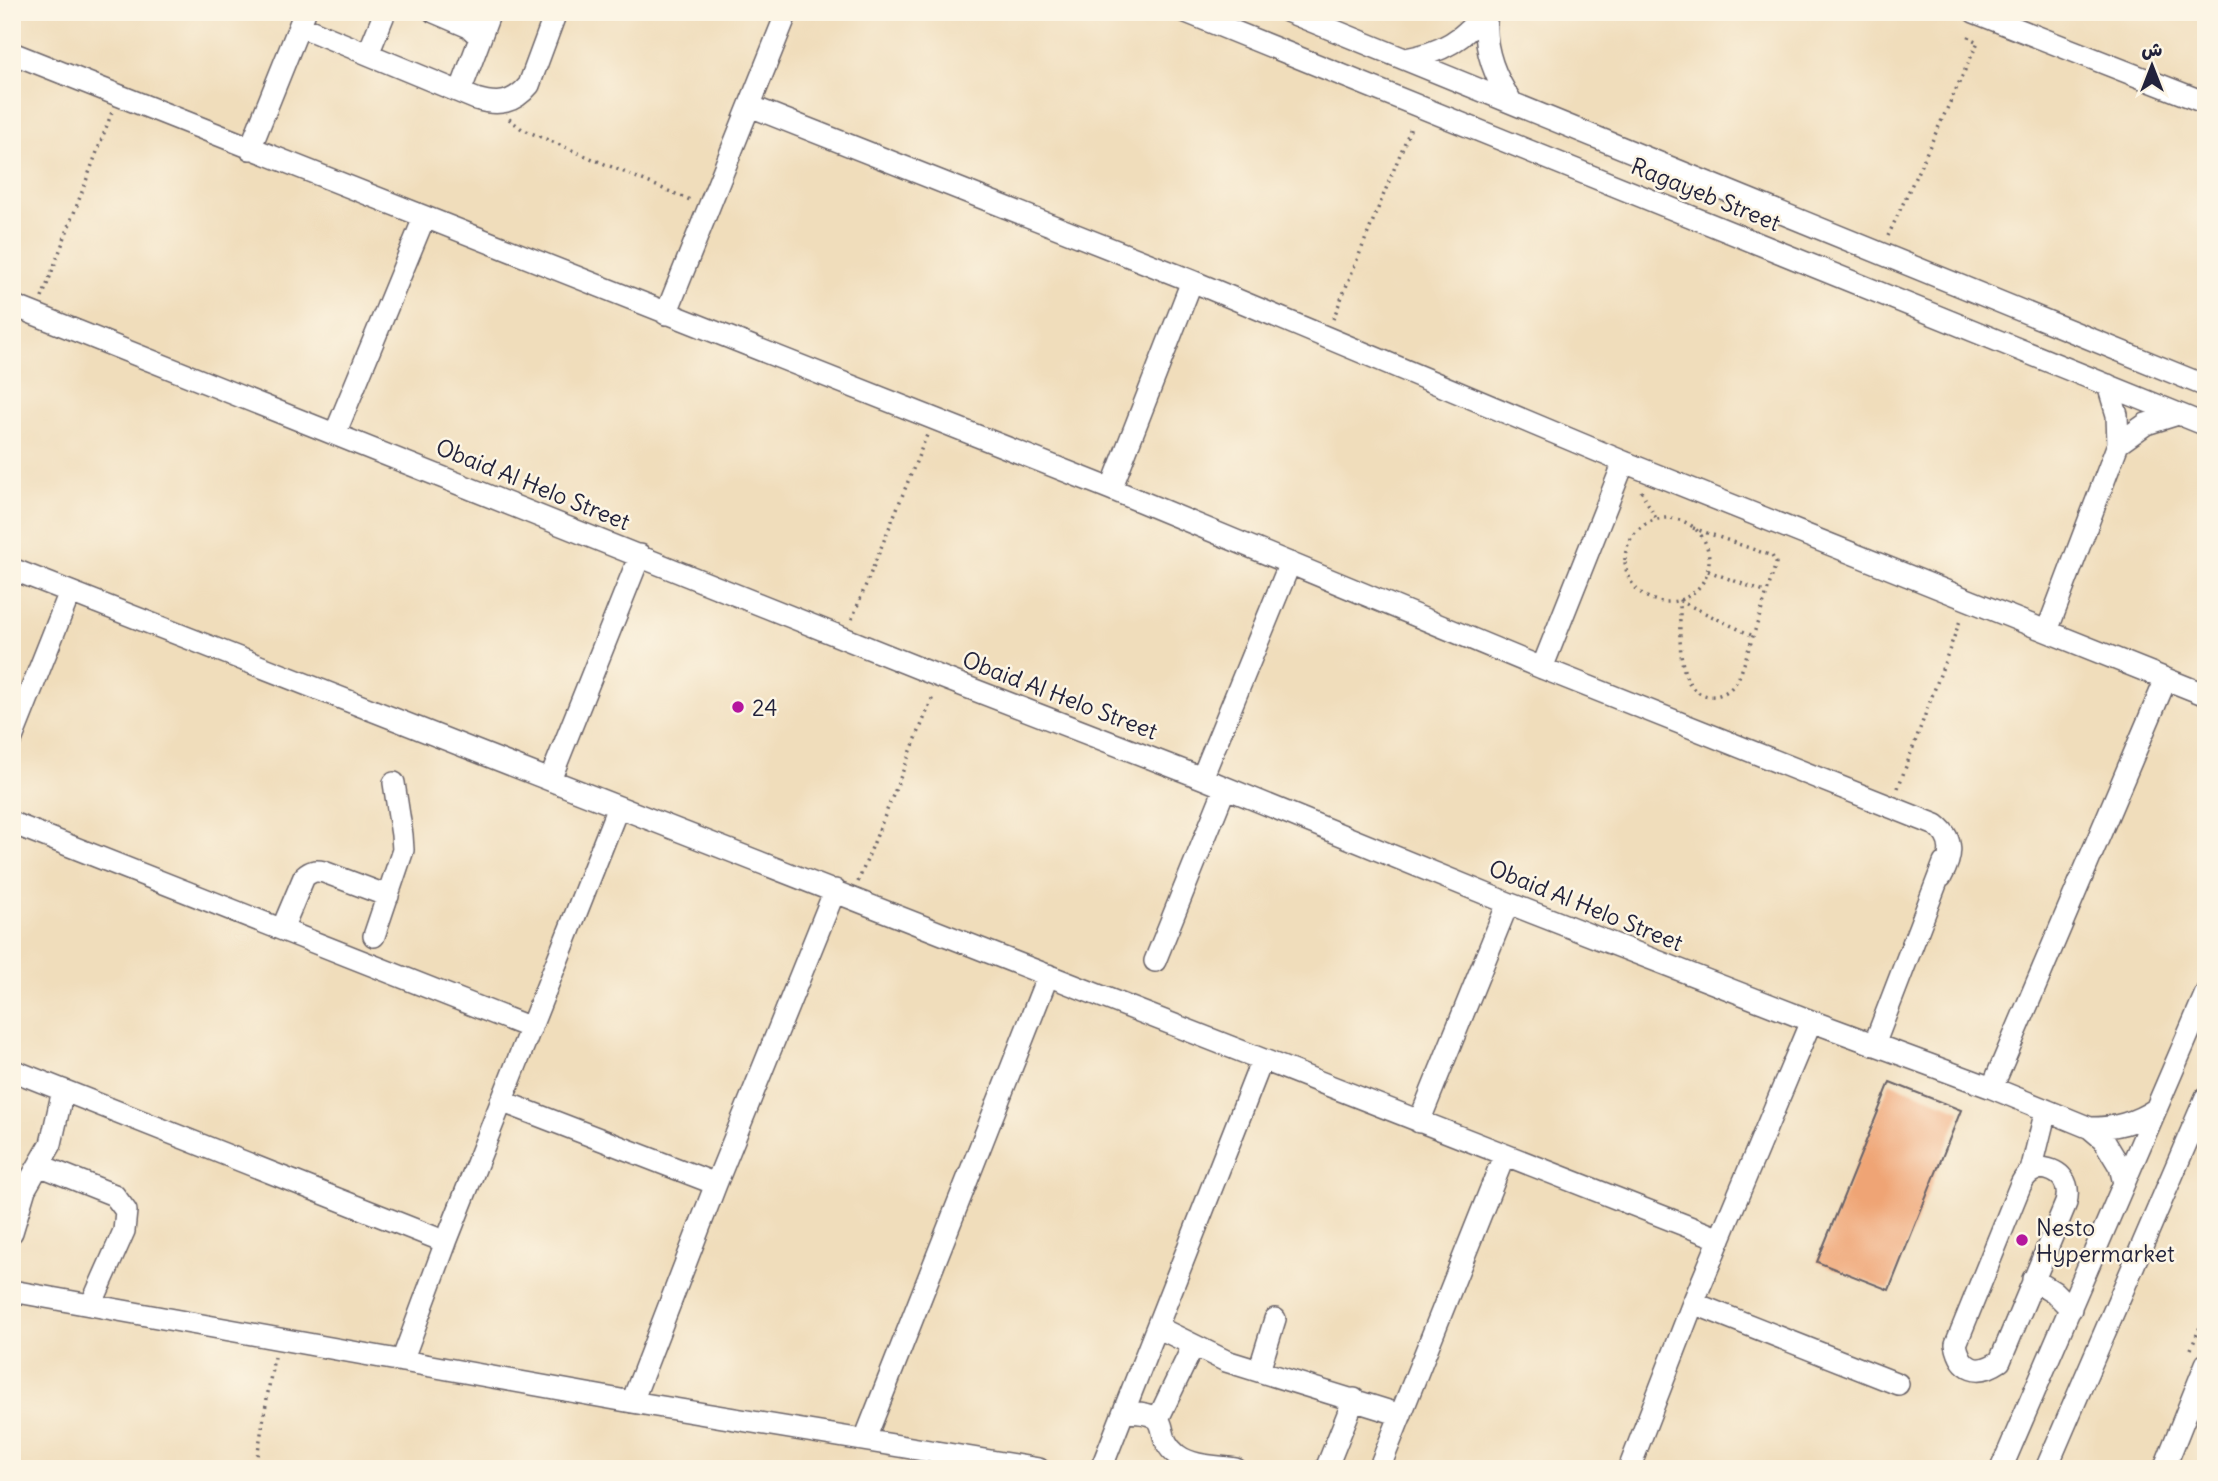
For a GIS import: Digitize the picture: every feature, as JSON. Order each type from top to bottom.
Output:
[{"type":"street","points":[[368,54],[385,12]]},
{"type":"street","points":[[434,12],[469,27],[480,37]]},
{"type":"street","points":[[460,93],[490,12]]},
{"type":"street","points":[[250,149],[303,19],[368,54],[460,93],[500,103],[512,100],[528,85],[556,12]]},
{"type":"street","points":[[666,314],[787,12]]},
{"type":"street","name":"Ragayeb Street","points":[[1186,12],[2206,425]]},
{"type":"street","name":"Ragayeb Street","points":[[1289,12],[2206,386]]},
{"type":"street","points":[[1405,59],[1446,47],[1463,35],[1485,12]]},
{"type":"street","points":[[1485,12],[1486,44],[1491,64],[1499,84],[1511,102]]},
{"type":"street","points":[[1976,13],[2024,21],[2206,103]]},
{"type":"street","points":[[12,53],[1111,489],[1542,668],[1899,811],[1933,832],[1940,841],[1944,863],[1941,877],[1874,1045]]},
{"type":"street","points":[[750,106],[1192,281],[1624,462],[2206,695]]},
{"type":"street","points":[[335,434],[424,218]]},
{"type":"street","points":[[1111,489],[1192,281]]},
{"type":"street","name":"Obaid Al Helo Street","points":[[12,305],[941,677],[1202,778],[1508,903],[2090,1128],[2132,1122],[2156,1109]]},
{"type":"street","points":[[2047,631],[2119,444],[2117,415],[2108,385]]},
{"type":"street","points":[[2119,444],[2146,424],[2178,414]]},
{"type":"street","points":[[1542,668],[1624,462]]},
{"type":"street","points":[[550,780],[640,555]]},
{"type":"street","points":[[1202,778],[1290,563]]},
{"type":"street","points":[[12,569],[1720,1239]]},
{"type":"street","points":[[12,738],[70,592]]},
{"type":"street","points":[[1992,1088],[2166,679]]},
{"type":"street","points":[[374,936],[403,842],[394,783]]},
{"type":"street","points":[[1155,961],[1225,788]]},
{"type":"street","points":[[402,1361],[446,1242],[618,807]]},
{"type":"street","points":[[12,823],[531,1028]]},
{"type":"street","points":[[282,929],[304,877],[310,872],[324,872],[388,896]]},
{"type":"street","points":[[632,1402],[716,1184],[843,893]]},
{"type":"street","points":[[1419,1122],[1508,903]]},
{"type":"street","points":[[865,1439],[1048,975]]},
{"type":"street","points":[[2001,1469],[2206,993]]},
{"type":"street","points":[[1629,1469],[1693,1303],[1811,1021]]},
{"type":"street","points":[[1101,1469],[1262,1060]]},
{"type":"street","points":[[12,1070],[446,1242]]},
{"type":"street","points":[[12,1232],[25,1189],[51,1144],[63,1090]]},
{"type":"street","points":[[501,1101],[716,1184]]},
{"type":"street","points":[[2046,1469],[2203,1106]]},
{"type":"street","points":[[2031,1171],[2046,1110]]},
{"type":"street","name":"Obaid Al Helo Street","points":[[2090,1128],[2112,1152],[2124,1183]]},
{"type":"street","points":[[1379,1469],[1504,1156]]},
{"type":"street","points":[[39,1165],[114,1195],[126,1211],[124,1231],[92,1303]]},
{"type":"street","points":[[2052,1169],[2067,1183],[2069,1193],[2033,1279],[2000,1361],[1990,1368],[1978,1370],[1966,1365],[1958,1356],[1956,1344],[2020,1186],[2031,1171],[2052,1169]]},
{"type":"street","points":[[2033,1279],[2053,1292],[2071,1309]]},
{"type":"street","points":[[12,1291],[92,1303],[632,1402],[1039,1469]]},
{"type":"street","points":[[1693,1303],[1898,1384]]},
{"type":"street","points":[[1259,1371],[1275,1319]]},
{"type":"street","points":[[1157,1327],[1226,1361],[1401,1415]]},
{"type":"street","points":[[1158,1419],[1193,1346]]},
{"type":"street","points":[[2164,1469],[2206,1364]]},
{"type":"street","points":[[1326,1469],[1354,1399]]},
{"type":"street","points":[[1124,1412],[1148,1412],[1158,1419],[1169,1444],[1178,1455],[1191,1462],[1236,1469]]},
{"type":"path","points":[[1880,253],[1978,42],[1969,38],[1976,13]]},
{"type":"path","points":[[35,314],[118,97]]},
{"type":"path","points":[[500,103],[512,123],[522,129],[708,208]]},
{"type":"path","points":[[1325,337],[1419,107]]},
{"type":"path","points":[[845,638],[933,420]]},
{"type":"path","points":[[1670,518],[1682,521],[1702,537],[1707,547],[1708,571],[1702,584],[1692,594],[1680,601],[1657,602],[1637,591],[1626,572],[1626,550],[1637,530],[1657,520],[1670,518]]},
{"type":"path","points":[[1680,601],[1684,674],[1689,685],[1698,693],[1722,695],[1732,688],[1738,678],[1776,563],[1772,556],[1693,528]]},
{"type":"path","points":[[1708,571],[1767,593]]},
{"type":"path","points":[[1899,811],[1968,600]]},
{"type":"path","points":[[1680,601],[1753,636]]},
{"type":"path","points":[[843,893],[941,677]]},
{"type":"path","points":[[255,1469],[277,1338]]},
{"type":"building","points":[[1890,1082],[1961,1110],[1889,1290],[1817,1262]]},
{"type":"place","name":"24","points":[[738,707]]},
{"type":"place","name":"Nesto Hypermarket","points":[[2022,1240]]}]
